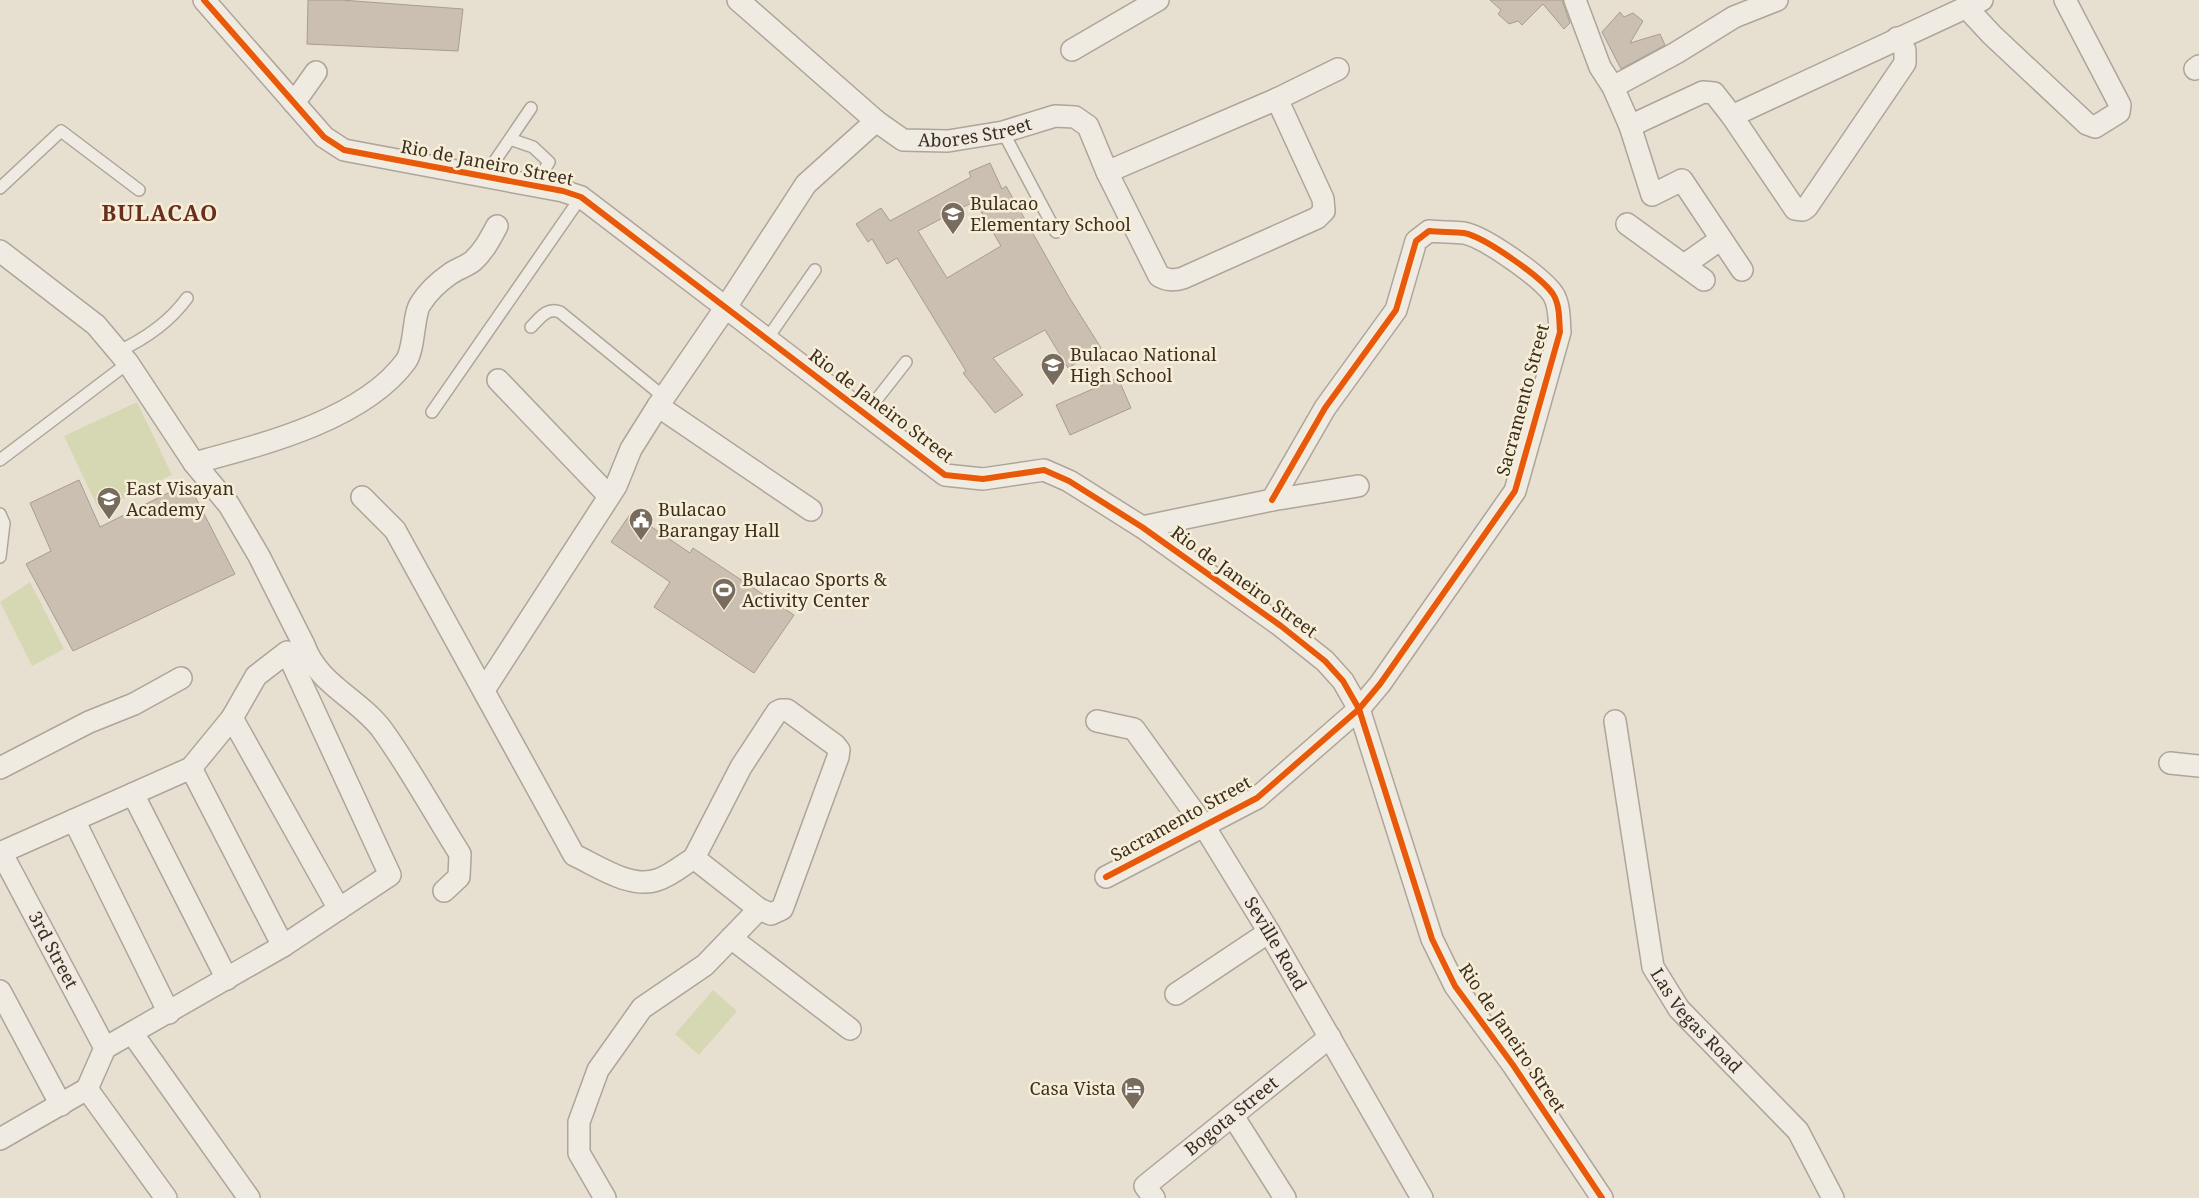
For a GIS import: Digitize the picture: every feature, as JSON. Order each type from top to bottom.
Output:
[{"type":"street","name":"Rio de Janeiro Street","points":[[204,0],[324,138],[344,150],[534,186],[581,197],[945,475],[982,479],[1044,470],[1069,481],[1142,526],[1281,626],[1325,661],[1343,681],[1359,709],[1432,940],[1455,986],[1513,1065],[1602,1198]]},
{"type":"street","name":"Abores Street","points":[[738,0],[876,121],[903,140],[948,141],[1003,132],[1055,116],[1076,118],[1088,126],[1107,172],[1158,276],[1166,280],[1183,278],[1317,218],[1324,211],[1323,199],[1277,99]]},
{"type":"street","points":[[1072,50],[1158,0]]},
{"type":"street","points":[[1575,0],[1600,67],[1613,87],[1630,126],[1652,195],[1682,180],[1742,270]]},
{"type":"street","points":[[1613,87],[1676,53],[1734,17],[1777,0]]},
{"type":"street","points":[[1732,116],[1974,4],[1992,35],[2087,124],[2095,127],[2119,112],[2120,104],[2065,0]]},
{"type":"street","points":[[1630,126],[1703,92],[1714,93],[1732,116],[1795,209],[1803,210],[1807,207],[1905,63],[1904,50],[1897,38]]},
{"type":"street","points":[[1107,172],[1277,99],[1338,68]]},
{"type":"street","points":[[294,103],[316,72]]},
{"type":"street","points":[[484,690],[609,496],[632,449],[661,402],[726,307],[806,184],[876,121]]},
{"type":"street","points":[[1627,224],[1704,280]]},
{"type":"street","points":[[194,463],[274,442],[340,412],[382,388],[407,360],[416,328],[419,305],[450,274],[472,262],[485,247],[497,226]]},
{"type":"street","name":"Sacramento Street","points":[[1106,877],[1256,798],[1359,709],[1380,684],[1515,490],[1560,332],[1559,309],[1553,294],[1519,264],[1489,243],[1465,234],[1429,231],[1416,241],[1396,310],[1325,408],[1272,500]]},
{"type":"street","points":[[1684,265],[1721,239]]},
{"type":"street","points":[[0,251],[96,324],[123,358],[194,463],[229,505],[259,556],[309,659],[338,691],[364,709],[382,730],[460,854],[459,877],[444,891]]},
{"type":"street","points":[[498,380],[609,496]]},
{"type":"street","points":[[661,402],[811,510]]},
{"type":"street","points":[[1142,526],[1272,500],[1358,486]]},
{"type":"street","points":[[362,498],[395,530],[574,855],[640,884],[658,880],[694,858],[741,767],[777,712],[787,710],[836,745],[839,750],[838,757],[782,909],[772,914],[759,908],[694,858]]},
{"type":"street","points":[[1,853],[191,768],[232,718],[256,676],[287,652],[390,876],[284,946],[105,1048],[87,1089],[61,1105],[1,1135]]},
{"type":"street","points":[[0,768],[89,722],[134,704],[181,678]]},
{"type":"street","points":[[232,718],[339,909]]},
{"type":"street","name":"Seville Road","points":[[1097,721],[1134,729],[1204,826],[1269,932],[1422,1198]]},
{"type":"street","name":"Las Vegas Road","points":[[1615,721],[1653,967],[1679,1009],[1798,1131],[1833,1198]]},
{"type":"street","points":[[2170,763],[2199,766]]},
{"type":"street","points":[[191,768],[284,946]]},
{"type":"street","points":[[133,794],[227,979]]},
{"type":"street","points":[[74,820],[169,1013]]},
{"type":"street","name":"3rd Street","points":[[1,853],[105,1048]]},
{"type":"street","points":[[605,1198],[579,1152],[579,1122],[598,1070],[642,1008],[705,965],[759,908]]},
{"type":"street","points":[[1176,994],[1269,932]]},
{"type":"street","points":[[731,938],[850,1029]]},
{"type":"street","points":[[0,990],[61,1105]]},
{"type":"street","points":[[132,1033],[249,1198]]},
{"type":"street","name":"Bogota Street","points":[[1154,1198],[1144,1186],[1330,1037]]},
{"type":"street","points":[[87,1089],[166,1198]]},
{"type":"street","points":[[1233,1116],[1285,1198]]},
{"type":"lane","points":[[484,177],[531,108]]},
{"type":"lane","points":[[0,188],[61,131],[139,190]]},
{"type":"lane","points":[[1003,132],[1056,232]]},
{"type":"lane","points":[[510,139],[533,147],[549,162],[534,186]]},
{"type":"lane","points":[[432,412],[581,197]]},
{"type":"lane","points":[[767,339],[816,270]]},
{"type":"lane","points":[[0,460],[123,358],[138,342],[162,325],[179,309],[187,298]]},
{"type":"lane","points":[[531,327],[548,311],[560,312],[661,402]]},
{"type":"lane","points":[[866,413],[906,362]]},
{"type":"lane","points":[[0,514],[4,524],[0,556]]},
{"type":"green space","points":[[137,402],[172,475],[99,510],[64,436]]},
{"type":"green space","points":[[30,582],[64,649],[32,666],[0,602]]},
{"type":"green space","points":[[713,990],[737,1011],[699,1055],[675,1034]]},
{"type":"building","points":[[308,0],[341,0],[463,9],[458,51],[307,44]]},
{"type":"building","points":[[1490,0],[1562,0],[1570,23],[1564,29],[1543,4],[1522,25],[1518,21],[1509,24],[1498,14],[1501,10]]},
{"type":"building","points":[[1620,12],[1624,17],[1633,13],[1643,21],[1630,43],[1660,34],[1665,45],[1621,69],[1602,32]]},
{"type":"building","points":[[990,163],[1002,189],[1006,186],[1069,297],[1101,348],[1068,368],[1045,330],[993,358],[1023,395],[995,413],[963,373],[966,371],[897,258],[887,264],[872,239],[868,242],[856,224],[881,208],[890,221],[971,177],[969,172]],"holes":[[[975,201],[1001,246],[947,278],[918,231]]]},
{"type":"building","points":[[1118,378],[1131,408],[1070,435],[1056,405]]},
{"type":"building","points":[[79,480],[100,527],[188,483],[235,574],[73,651],[26,564],[51,551],[30,503]]},
{"type":"building","name":"Bulacao Sports & Activity Center","points":[[631,513],[690,553],[693,548],[794,615],[754,673],[654,607],[670,582],[611,542]]},
{"type":"cycle path","points":[[204,0],[324,137],[344,150],[563,191],[581,197],[945,475],[983,479],[1044,470],[1069,481],[1142,527],[1281,626],[1325,661],[1343,681],[1359,709],[1432,939],[1455,986],[1513,1065],[1602,1198]]},
{"type":"cycle path","points":[[1106,877],[1257,798],[1359,709],[1380,684],[1515,491],[1560,332],[1558,308],[1553,294],[1525,268],[1485,242],[1464,233],[1429,231],[1416,241],[1396,310],[1325,408],[1272,500]]},
{"type":"place","name":"Bulacao Elementary School","points":[[953,235]]},
{"type":"place","name":"Bulacao National High School","points":[[1053,386]]},
{"type":"place","name":"East Visayan Academy","points":[[109,520]]},
{"type":"place","name":"Bulacao Barangay Hall","points":[[641,541]]},
{"type":"place","name":"Bulacao Sports & Activity Center","points":[[724,611]]},
{"type":"place","name":"Casa Vista","points":[[1133,1110]]},
{"type":"district","name":"BULACAO","points":[[160,213]]}]
